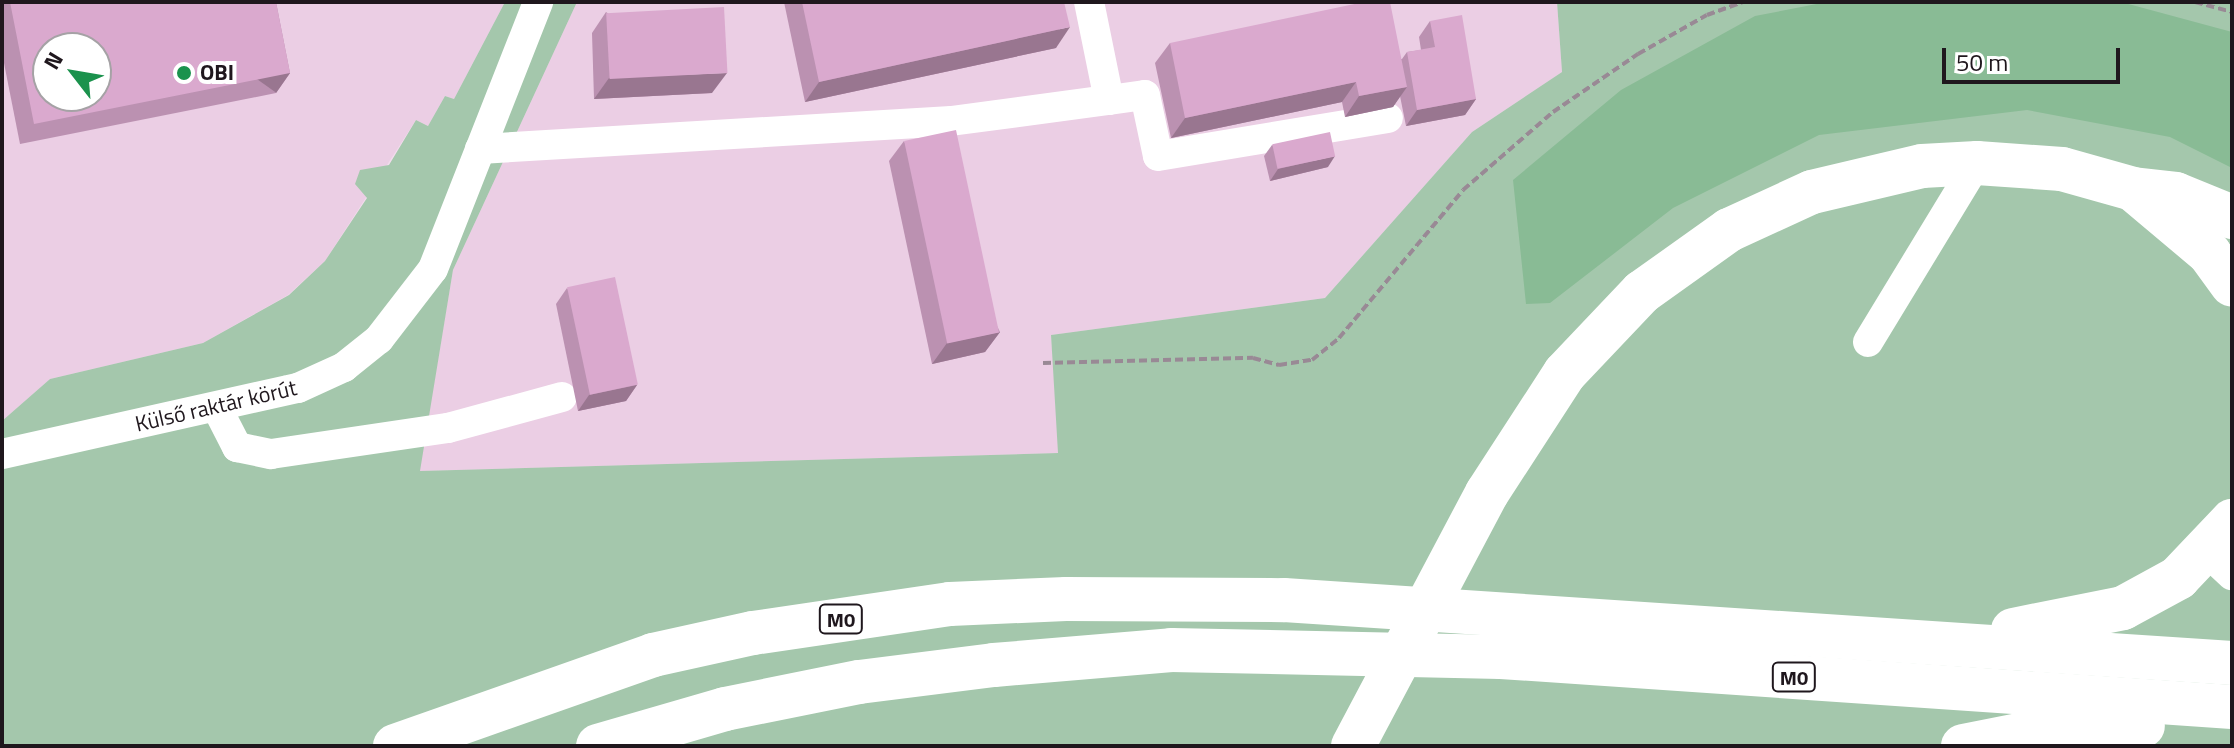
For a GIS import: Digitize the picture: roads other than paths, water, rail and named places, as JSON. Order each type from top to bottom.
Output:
[{"type":"highway","points":[[1353,746],[1487,493],[1565,373],[1601,331],[1682,260],[1756,216],[1812,192],[1922,166],[1977,163],[2062,169],[2133,189],[2176,194],[2232,217]]},
{"type":"highway","points":[[2133,189],[2209,253],[2232,285]]},
{"type":"highway","points":[[1884,639],[2024,629],[2110,611],[2178,578],[2224,549]]},
{"type":"highway","name":"M0","points":[[395,746],[653,655],[753,633],[950,604],[1066,599],[1284,600],[2232,663]]},
{"type":"highway","name":"M0","points":[[598,746],[725,709],[859,682],[1035,660],[1171,650],[1501,657],[2232,707]]},
{"type":"highway","points":[[1963,746],[2064,729],[2200,726],[2232,719]]},
{"type":"street","name":"Külső raktár körút","points":[[2,454],[298,388],[344,367],[379,339],[433,269],[538,2]]},
{"type":"street","points":[[1089,2],[1109,100]]},
{"type":"street","points":[[480,149],[951,121],[1145,95],[1158,156],[1388,118]]},
{"type":"street","points":[[1868,342],[1977,163]]},
{"type":"street","points":[[217,408],[237,447],[271,454],[448,428],[562,397]]},
{"type":"place","name":"OBI","points":[[184,73]]}]
